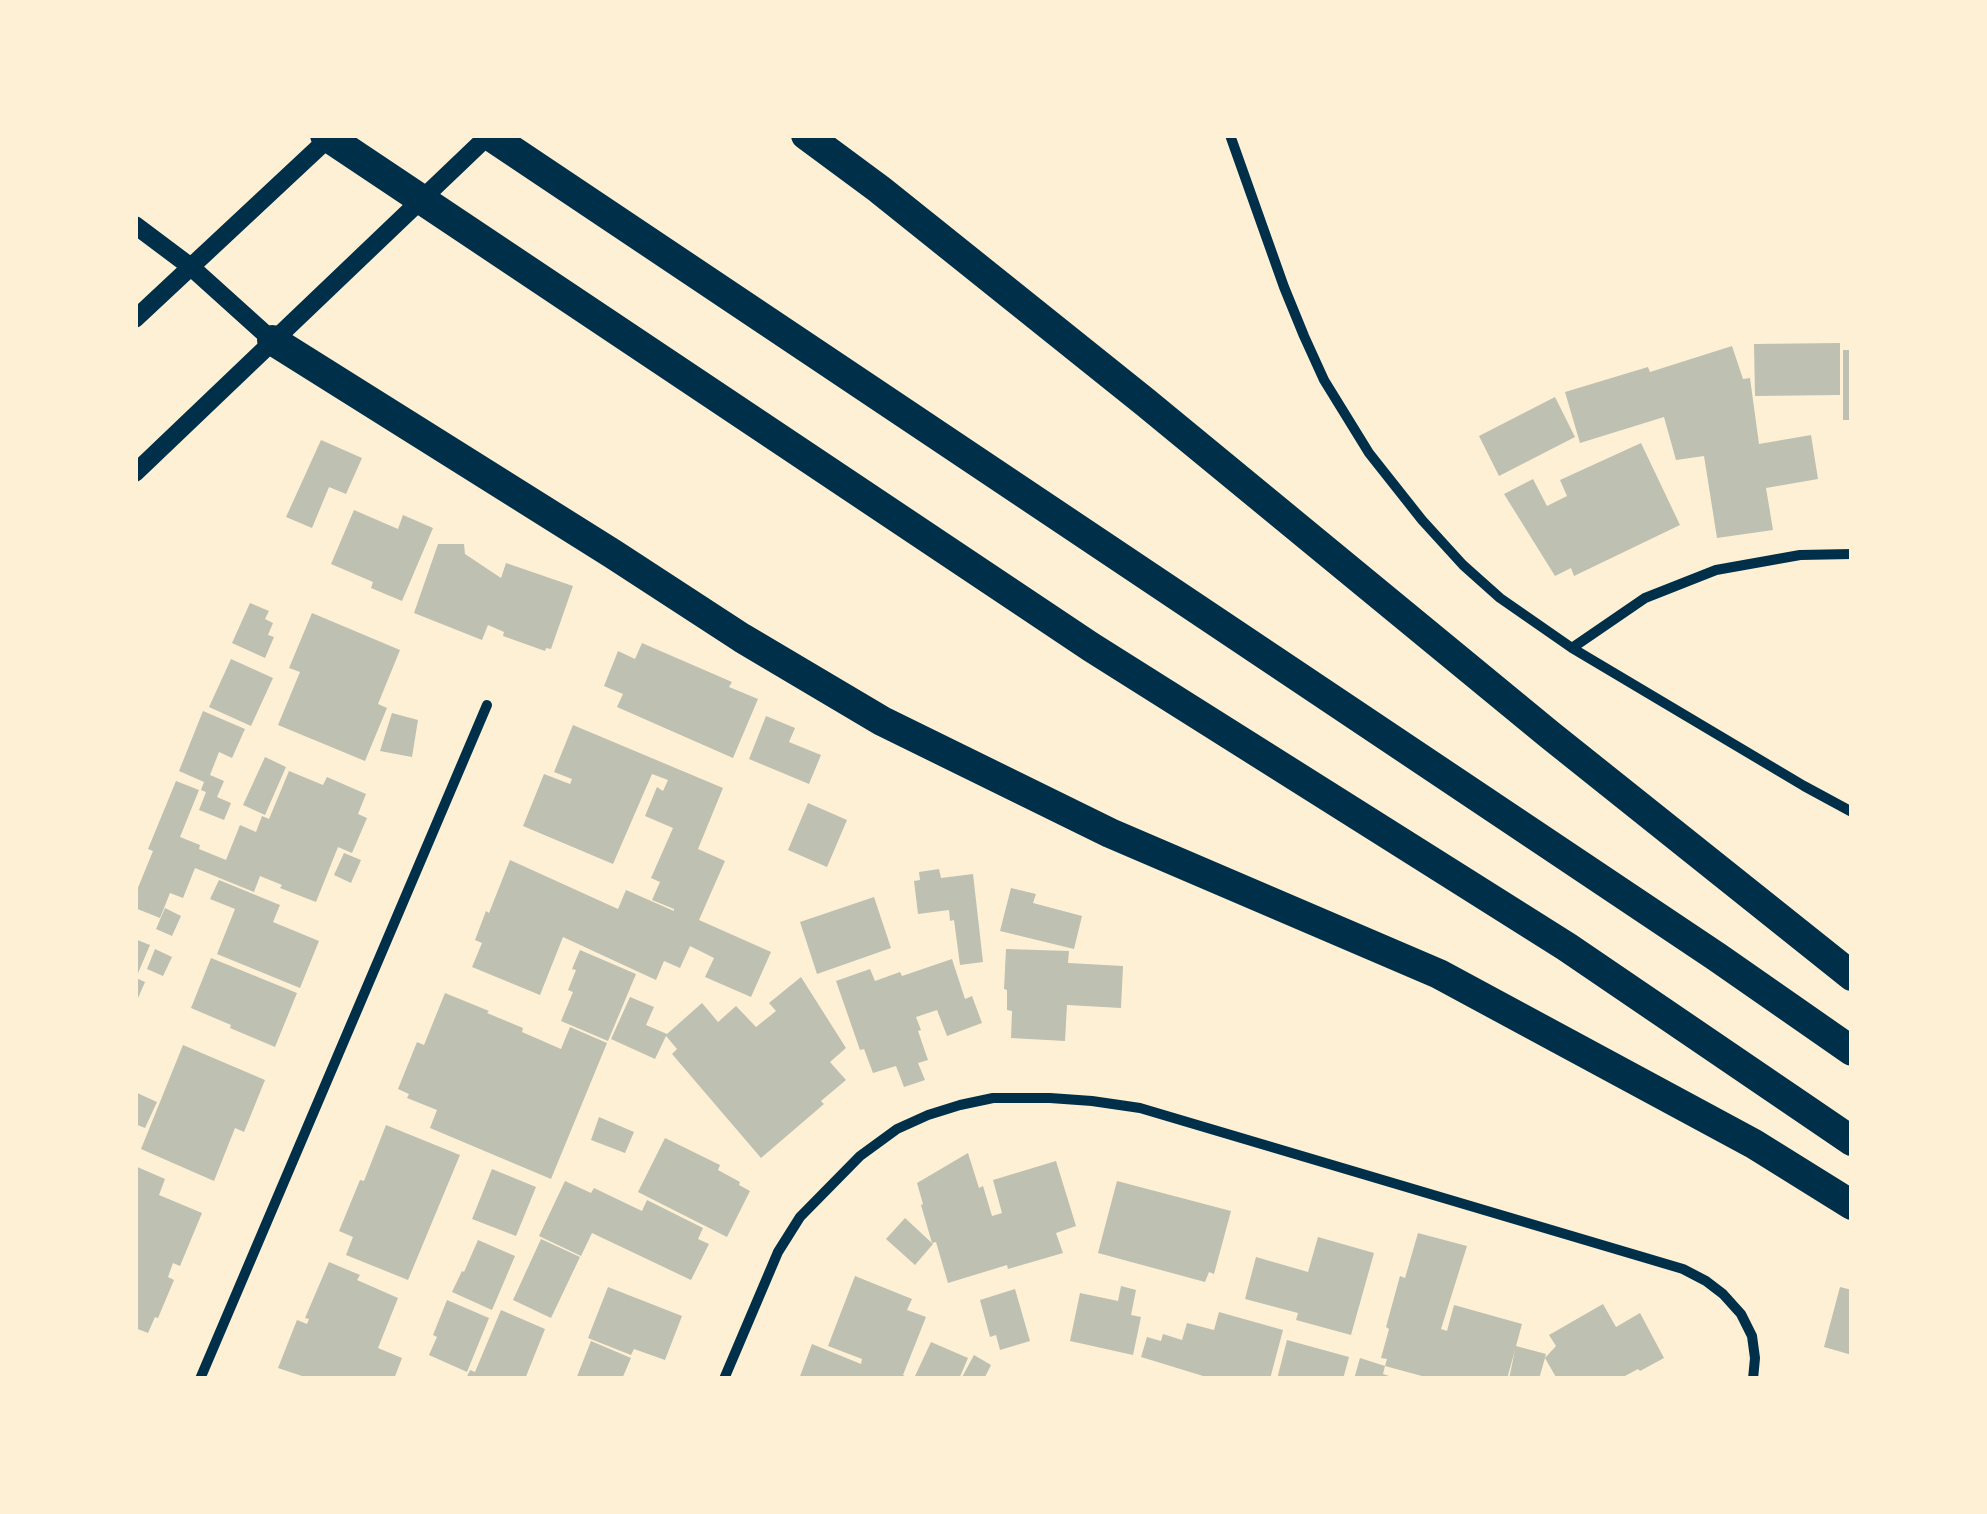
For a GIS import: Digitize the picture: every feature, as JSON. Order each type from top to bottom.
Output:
[{"type":"highway","points":[[329,135],[1091,647],[1567,948],[1852,1141]]},
{"type":"highway","points":[[489,135],[1852,1051]]},
{"type":"highway","points":[[806,135],[1145,402],[1852,976]]},
{"type":"highway","points":[[272,340],[742,638],[882,721],[1110,833],[1438,974],[1754,1144],[1852,1204]]},
{"type":"street","points":[[135,319],[329,135]]},
{"type":"street","points":[[135,473],[489,135]]},
{"type":"street","points":[[1230,135],[1324,380],[1369,453],[1422,520],[1500,598],[1572,648],[1852,812]]},
{"type":"street","points":[[135,225],[191,267],[272,340]]},
{"type":"street","points":[[1572,648],[1645,598],[1716,570],[1800,555],[1852,554]]},
{"type":"street","points":[[200,1379],[487,704]]},
{"type":"street","points":[[724,1379],[792,1228],[860,1156],[896,1129],[928,1114],[993,1098],[1050,1098],[1140,1108],[1683,1269],[1715,1288],[1741,1314],[1752,1336],[1753,1379]]},
{"type":"building","points":[[1840,343],[1840,395],[1755,396],[1754,344]]},
{"type":"building","points":[[1732,346],[1743,379],[1750,378],[1759,444],[1811,435],[1818,479],[1766,488],[1773,530],[1717,538],[1704,456],[1676,460],[1664,417],[1580,443],[1565,392],[1648,367],[1650,372]]},
{"type":"building","points":[[1843,350],[1852,350],[1852,420],[1843,420]]},
{"type":"building","points":[[1555,397],[1575,437],[1499,476],[1479,436]]},
{"type":"building","points":[[321,440],[362,458],[346,494],[329,487],[312,528],[286,517]]},
{"type":"building","points":[[1641,443],[1680,525],[1574,576],[1571,568],[1555,576],[1504,494],[1533,479],[1547,506],[1567,496],[1560,480]]},
{"type":"building","points":[[354,510],[398,529],[403,515],[433,528],[402,601],[371,588],[373,582],[331,564]]},
{"type":"building","points":[[438,544],[464,544],[465,554],[501,578],[506,563],[573,586],[551,649],[545,651],[503,636],[504,632],[488,625],[482,640],[414,613]]},
{"type":"building","points":[[250,603],[269,611],[265,619],[273,623],[268,635],[274,637],[265,658],[232,643]]},
{"type":"building","points":[[312,613],[400,650],[378,704],[387,708],[365,761],[278,725],[300,672],[289,668]]},
{"type":"building","points":[[642,643],[732,682],[729,687],[758,699],[733,758],[617,707],[623,694],[604,686],[618,651],[635,659]]},
{"type":"building","points":[[231,659],[273,678],[251,726],[209,707]]},
{"type":"building","points":[[203,711],[245,729],[232,758],[219,752],[210,775],[224,781],[217,797],[231,803],[224,820],[199,810],[206,792],[201,790],[204,782],[179,771]]},
{"type":"building","points":[[392,713],[418,720],[412,757],[380,751]]},
{"type":"building","points":[[766,716],[795,728],[789,742],[821,755],[809,784],[749,759]]},
{"type":"building","points":[[573,725],[723,788],[698,849],[725,861],[699,920],[771,952],[751,997],[705,977],[714,958],[690,946],[680,968],[664,961],[656,980],[563,937],[540,995],[472,967],[482,943],[475,940],[510,860],[618,909],[626,890],[674,911],[652,900],[660,882],[651,878],[673,828],[645,816],[657,787],[663,791],[668,780],[652,774],[613,864],[523,826],[544,774],[570,784],[572,779],[554,772]]},
{"type":"building","points":[[265,757],[286,767],[265,815],[243,805]]},
{"type":"building","points":[[289,771],[323,785],[327,777],[366,794],[358,814],[367,818],[352,853],[338,847],[316,902],[260,876],[254,892],[195,868],[183,898],[170,893],[160,918],[135,908],[135,895],[153,851],[148,849],[176,781],[199,790],[180,837],[226,860],[240,825],[256,832],[262,816],[269,819]]},
{"type":"building","points":[[808,803],[847,820],[827,867],[788,850]]},
{"type":"building","points":[[344,853],[361,860],[351,883],[334,875]]},
{"type":"building","points":[[939,869],[941,878],[973,874],[983,962],[960,965],[949,910],[918,914],[914,881],[920,880],[919,872]]},
{"type":"building","points":[[219,880],[280,905],[273,922],[319,941],[300,988],[217,954],[235,909],[210,899]]},
{"type":"building","points":[[1011,888],[1036,894],[1033,903],[1082,916],[1074,949],[1000,931]]},
{"type":"building","points":[[874,897],[891,948],[817,974],[800,922]]},
{"type":"building","points":[[165,908],[181,916],[172,936],[156,929]]},
{"type":"building","points":[[135,939],[150,945],[136,978],[145,982],[135,1005]]},
{"type":"building","points":[[155,949],[172,957],[163,976],[147,969]]},
{"type":"building","points":[[1006,949],[1069,951],[1068,963],[1123,966],[1121,1008],[1067,1005],[1065,1041],[1011,1038],[1012,1011],[1007,1010],[1004,989]]},
{"type":"building","points":[[580,950],[636,974],[608,1041],[561,1021],[573,992],[568,990]]},
{"type":"building","points":[[211,958],[297,993],[275,1047],[191,1008]]},
{"type":"building","points":[[952,959],[965,999],[972,996],[982,1023],[947,1036],[937,1010],[916,1017],[928,1060],[918,1063],[925,1080],[904,1087],[896,1066],[873,1073],[864,1049],[860,1050],[836,981],[870,969],[875,981],[900,972],[902,976]]},
{"type":"building","points":[[801,977],[846,1048],[830,1062],[846,1080],[761,1158],[672,1054],[677,1049],[666,1036],[655,1059],[611,1039],[630,997],[654,1007],[646,1025],[667,1034],[702,1003],[718,1022],[736,1006],[756,1027],[776,1011],[769,1003]]},
{"type":"building","points":[[445,993],[561,1049],[570,1027],[607,1043],[551,1179],[430,1128],[437,1110],[407,1098],[409,1094],[398,1089],[417,1042],[424,1045]]},
{"type":"building","points":[[183,1045],[265,1080],[244,1132],[235,1128],[214,1181],[141,1149]]},
{"type":"building","points":[[135,1092],[157,1102],[145,1128],[135,1124]]},
{"type":"building","points":[[599,1117],[634,1132],[625,1153],[591,1140]]},
{"type":"building","points":[[386,1125],[460,1155],[408,1280],[346,1255],[353,1237],[339,1231]]},
{"type":"building","points":[[665,1138],[720,1165],[718,1170],[750,1191],[727,1237],[638,1192]]},
{"type":"building","points":[[968,1153],[992,1216],[1002,1213],[993,1180],[1056,1161],[1076,1226],[1056,1233],[1063,1253],[948,1283],[936,1242],[932,1243],[917,1183]]},
{"type":"building","points":[[135,1166],[165,1179],[159,1195],[202,1213],[180,1266],[173,1263],[168,1277],[174,1280],[148,1333],[135,1328]]},
{"type":"building","points":[[492,1169],[536,1187],[516,1236],[472,1219]]},
{"type":"building","points":[[565,1181],[591,1193],[594,1188],[642,1211],[647,1200],[703,1228],[698,1239],[709,1244],[691,1280],[592,1233],[581,1256],[539,1236]]},
{"type":"building","points":[[1117,1181],[1231,1211],[1214,1274],[1209,1272],[1205,1282],[1098,1253]]},
{"type":"building","points":[[905,1218],[933,1244],[915,1265],[886,1239]]},
{"type":"building","points":[[1418,1233],[1467,1246],[1441,1329],[1447,1331],[1454,1305],[1522,1324],[1516,1346],[1546,1354],[1539,1379],[1509,1379],[1515,1350],[1507,1379],[1433,1379],[1385,1366],[1387,1359],[1381,1358],[1389,1329],[1386,1327],[1400,1276],[1405,1278]]},
{"type":"building","points":[[1318,1237],[1374,1253],[1351,1335],[1296,1320],[1298,1313],[1245,1299],[1256,1257],[1308,1272]]},
{"type":"building","points":[[541,1239],[580,1257],[551,1318],[513,1300]]},
{"type":"building","points":[[478,1240],[515,1256],[492,1310],[452,1292]]},
{"type":"building","points":[[329,1262],[360,1275],[357,1280],[398,1298],[378,1348],[402,1358],[394,1379],[311,1379],[278,1368],[297,1320],[307,1324],[309,1319],[305,1318]]},
{"type":"building","points":[[855,1276],[912,1299],[907,1310],[926,1317],[903,1375],[910,1379],[799,1379],[812,1344],[861,1364],[862,1359],[828,1346]]},
{"type":"building","points":[[1121,1286],[1136,1290],[1131,1315],[1141,1317],[1133,1355],[1070,1341],[1080,1293],[1118,1301]]},
{"type":"building","points":[[608,1287],[682,1316],[665,1360],[634,1349],[631,1355],[588,1338]]},
{"type":"building","points":[[1840,1287],[1852,1290],[1852,1355],[1824,1347]]},
{"type":"building","points":[[1015,1289],[1030,1341],[1000,1350],[996,1335],[990,1337],[980,1300]]},
{"type":"building","points":[[447,1300],[489,1318],[467,1372],[429,1355]]},
{"type":"building","points":[[1603,1304],[1616,1327],[1640,1313],[1664,1358],[1624,1379],[1557,1379],[1545,1358],[1556,1346],[1549,1335]]},
{"type":"building","points":[[501,1310],[545,1329],[525,1379],[466,1379],[470,1370],[475,1372]]},
{"type":"building","points":[[1219,1312],[1283,1330],[1270,1379],[1213,1379],[1141,1357],[1147,1337],[1161,1341],[1163,1334],[1182,1340],[1187,1323],[1214,1330]]},
{"type":"building","points":[[1287,1340],[1349,1357],[1343,1379],[1277,1379]]},
{"type":"building","points":[[591,1341],[631,1358],[622,1379],[576,1379]]},
{"type":"building","points":[[931,1342],[968,1358],[959,1379],[915,1376]]},
{"type":"building","points":[[974,1355],[991,1365],[984,1379],[961,1379]]},
{"type":"building","points":[[1360,1358],[1385,1366],[1383,1374],[1398,1379],[1354,1379]]}]
